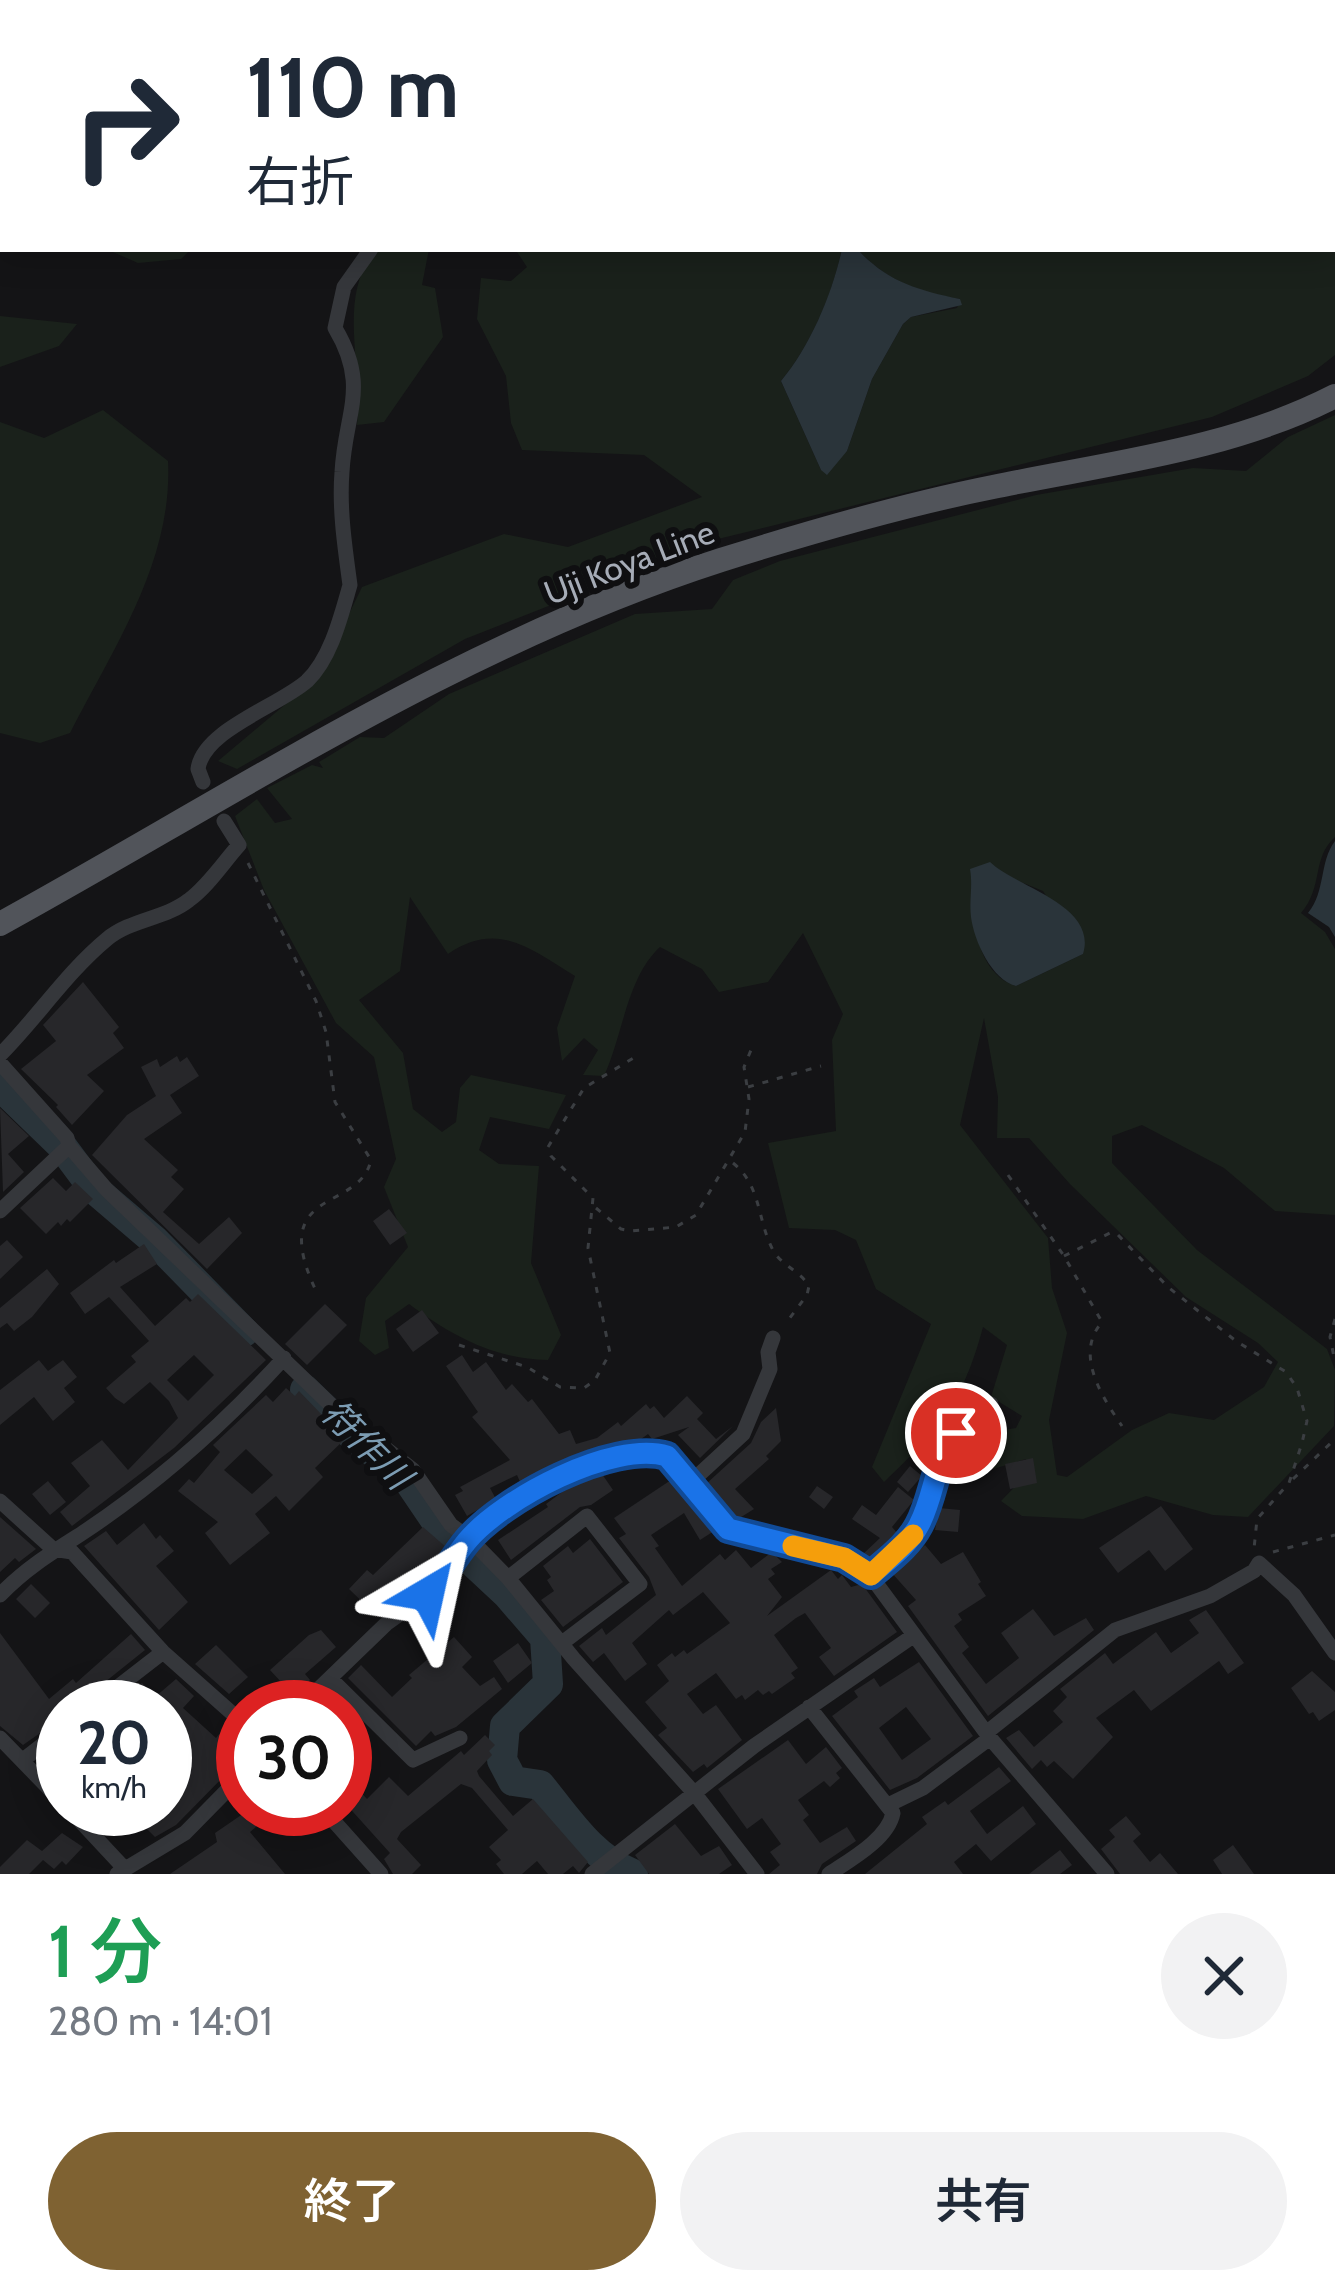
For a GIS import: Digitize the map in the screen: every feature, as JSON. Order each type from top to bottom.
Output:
[{"type":"main road","name":"Uji Koya Line","points":[[0,924],[383,705],[640,590],[719,561],[902,508],[1202,445],[1335,396]]},
{"type":"street","points":[[203,782],[198,769],[205,749],[307,680],[328,652],[346,599],[350,585],[341,469],[356,380],[351,356],[335,328],[344,287],[368,252]]},
{"type":"street","points":[[224,820],[239,845],[188,902],[130,922],[80,963],[0,1059],[106,1190],[357,1429],[413,1470],[433,1504],[508,1578],[695,1794],[757,1874]]},
{"type":"street","points":[[0,1211],[69,1146]]},
{"type":"street","points":[[691,1482],[743,1434],[770,1369],[768,1352],[773,1338]]},
{"type":"street","points":[[0,1594],[53,1549],[183,1455],[283,1358]]},
{"type":"street","points":[[871,1575],[911,1539],[922,1520],[944,1448],[991,1404]]},
{"type":"street","points":[[460,1738],[413,1760],[330,1678],[386,1624],[428,1594],[469,1538],[520,1498],[584,1466],[652,1451],[667,1456],[728,1529],[844,1558],[871,1575],[988,1736],[1107,1874]]},
{"type":"street","points":[[0,1502],[53,1549],[72,1552],[163,1652],[216,1700]]},
{"type":"street","points":[[508,1578],[587,1516],[640,1584],[562,1643]]},
{"type":"street","points":[[888,1805],[923,1788],[1115,1630],[1210,1596],[1254,1571],[1259,1563],[1294,1595],[1335,1653]]},
{"type":"street","points":[[592,1874],[809,1707],[913,1636]]},
{"type":"street","points":[[127,1680],[163,1652]]},
{"type":"street","points":[[809,1707],[893,1813],[892,1822],[860,1853],[829,1874]]},
{"type":"street","points":[[0,1738],[36,1774]]},
{"type":"street","points":[[23,1760],[36,1750]]},
{"type":"street","points":[[91,1836],[121,1871],[185,1833],[216,1801]]},
{"type":"street","points":[[347,1836],[381,1874]]},
{"type":"path","points":[[239,845],[316,1001],[326,1033],[334,1102],[371,1160],[368,1172],[324,1201],[304,1231],[299,1247],[302,1262],[318,1295]]},
{"type":"path","points":[[640,1054],[584,1088],[548,1147],[551,1156],[585,1187],[594,1207],[621,1229],[676,1227],[697,1215],[730,1161],[748,1119],[744,1067],[751,1050]]},
{"type":"path","points":[[746,1087],[821,1066]]},
{"type":"path","points":[[730,1161],[750,1182],[772,1249],[809,1286],[773,1338]]},
{"type":"path","points":[[1008,1175],[1102,1322],[1090,1347],[1093,1374],[1122,1426]]},
{"type":"path","points":[[459,1345],[527,1367],[560,1387],[584,1388],[595,1380],[610,1353],[588,1248],[594,1207]]},
{"type":"path","points":[[1064,1256],[1110,1233],[1117,1234],[1145,1268],[1206,1319],[1286,1372],[1298,1388],[1307,1421],[1289,1483]]},
{"type":"path","points":[[1335,1318],[1330,1336],[1335,1362]]},
{"type":"path","points":[[1335,1439],[1289,1483],[1258,1519],[1253,1534],[1259,1563],[1271,1553],[1335,1535]]},
{"type":"shaded area","points":[[113,252],[188,252],[181,259],[138,263]]},
{"type":"shaded area","points":[[373,252],[428,252],[422,285],[435,288],[443,337],[384,422],[357,425],[354,312],[363,269]]},
{"type":"shaded area","points":[[517,252],[841,252],[819,319],[781,381],[821,470],[847,451],[872,379],[903,324],[911,317],[957,308],[960,299],[930,293],[880,269],[860,252],[1335,252],[1335,355],[1308,376],[1212,417],[718,539],[465,639],[237,769],[218,761],[319,676],[362,587],[504,534],[568,547],[702,497],[644,455],[522,450],[511,423],[506,376],[477,319],[481,278],[511,281],[527,267]]},
{"type":"shaded area","points":[[841,252],[860,252],[892,277],[960,299],[962,305],[911,317],[903,324],[872,379],[847,451],[827,475],[781,381],[802,352]]},
{"type":"shaded area","points":[[0,316],[77,324],[59,346],[0,367]]},
{"type":"shaded area","points":[[103,410],[168,461],[167,498],[151,568],[122,636],[70,733],[40,743],[0,733],[0,422],[44,438]]},
{"type":"shaded area","points":[[1335,415],[1335,837],[1323,854],[1313,893],[1301,913],[1325,932],[1335,949],[1335,1215],[1275,1211],[1224,1168],[1142,1125],[1112,1136],[1112,1163],[1197,1250],[1327,1349],[1335,1370],[1334,1426],[1248,1517],[1213,1515],[1146,1496],[1083,1519],[1022,1516],[1001,1501],[1030,1471],[1026,1459],[993,1469],[991,1432],[1016,1428],[1022,1416],[991,1397],[1007,1345],[983,1327],[967,1376],[934,1430],[884,1482],[872,1467],[931,1324],[876,1289],[856,1240],[835,1230],[789,1228],[768,1143],[836,1131],[832,1040],[843,1014],[803,933],[768,982],[719,992],[702,969],[660,947],[633,990],[604,1076],[583,1075],[598,1050],[584,1038],[562,1061],[557,1028],[575,976],[529,948],[499,939],[466,944],[448,954],[410,897],[400,971],[359,1000],[403,1053],[413,1109],[442,1132],[456,1122],[460,1088],[471,1075],[566,1095],[549,1129],[490,1117],[479,1150],[499,1164],[539,1166],[531,1263],[561,1335],[548,1360],[528,1359],[458,1336],[409,1304],[385,1321],[389,1348],[375,1355],[359,1341],[366,1298],[408,1247],[384,1187],[396,1159],[374,1057],[336,1023],[264,890],[235,816],[257,799],[275,823],[292,819],[267,788],[312,765],[323,768],[319,762],[360,737],[384,738],[449,694],[635,614],[712,609],[733,580],[780,561],[1036,495],[1193,468],[1246,471],[1288,437]],"holes":[[[1004,875],[1043,891],[1083,954],[1016,986],[993,971],[976,930],[974,887]],[[984,1018],[998,1097],[997,1138],[1029,1138],[1186,1297],[1258,1343],[1278,1362],[1264,1387],[1214,1420],[1169,1413],[1132,1430],[1067,1477],[1057,1475],[1049,1420],[1067,1333],[1052,1288],[1048,1238],[960,1125]]]},
{"type":"shaded area","points":[[1335,841],[1335,937],[1308,913]]},
{"type":"shaded area","points":[[990,862],[1067,910],[1084,937],[1083,954],[1016,986],[999,976],[980,948],[971,917],[970,869]]},
{"type":"building","points":[[83,982],[119,1027],[113,1033],[124,1048],[87,1075],[104,1091],[72,1125],[21,1069],[56,1041],[43,1025]]},
{"type":"building","points":[[177,1056],[180,1062],[187,1057],[199,1076],[170,1095],[182,1113],[144,1139],[178,1170],[171,1177],[184,1189],[163,1212],[199,1244],[229,1217],[242,1233],[207,1269],[92,1155],[127,1115],[156,1096],[141,1067],[157,1059],[160,1067]]},
{"type":"building","points":[[0,1108],[29,1136],[8,1154],[24,1172],[3,1192]]},
{"type":"building","points":[[53,1178],[66,1191],[75,1182],[93,1199],[70,1222],[67,1219],[61,1226],[58,1222],[46,1234],[20,1208]]},
{"type":"building","points":[[389,1209],[407,1233],[390,1245],[373,1221]]},
{"type":"building","points":[[7,1240],[23,1257],[0,1279],[0,1246]]},
{"type":"building","points":[[144,1244],[157,1264],[120,1287],[155,1326],[186,1298],[190,1302],[198,1294],[266,1360],[174,1448],[72,1526],[60,1512],[90,1486],[71,1463],[102,1440],[128,1470],[178,1418],[150,1382],[124,1404],[106,1388],[136,1362],[131,1356],[149,1341],[109,1297],[85,1314],[70,1293],[114,1260]],"holes":[[[194,1355],[214,1375],[188,1401],[167,1380]]]},
{"type":"building","points":[[47,1269],[59,1284],[14,1331],[7,1323],[0,1328],[0,1308]]},
{"type":"building","points":[[325,1304],[347,1325],[307,1365],[285,1344]]},
{"type":"building","points":[[422,1310],[439,1333],[413,1352],[396,1329]]},
{"type":"building","points":[[462,1355],[473,1372],[486,1362],[506,1390],[512,1384],[528,1402],[532,1399],[559,1434],[570,1430],[576,1444],[597,1438],[618,1422],[621,1426],[646,1404],[664,1418],[687,1396],[703,1413],[697,1419],[716,1439],[733,1426],[700,1458],[678,1435],[689,1427],[581,1454],[521,1484],[517,1475],[490,1488],[497,1501],[467,1516],[455,1495],[463,1491],[460,1487],[510,1460],[472,1417],[478,1412],[446,1366]]},
{"type":"building","points":[[39,1360],[48,1371],[63,1360],[77,1377],[64,1388],[75,1402],[53,1421],[34,1397],[0,1425],[0,1390]]},
{"type":"building","points":[[286,1388],[295,1396],[299,1391],[345,1439],[315,1468],[323,1477],[289,1511],[276,1496],[255,1514],[270,1533],[230,1565],[205,1533],[218,1522],[178,1491],[189,1479],[194,1483],[220,1452],[213,1445],[266,1395],[273,1402]],"holes":[[[246,1449],[273,1475],[252,1494],[224,1470]]]},
{"type":"building","points":[[776,1408],[781,1441],[766,1456],[769,1459],[735,1489],[754,1509],[738,1519],[706,1484],[751,1443],[761,1422]]},
{"type":"building","points":[[1033,1458],[1037,1483],[1010,1489],[1005,1464]]},
{"type":"building","points":[[910,1466],[922,1476],[908,1492],[897,1482]]},
{"type":"building","points":[[602,1474],[613,1490],[580,1507],[511,1560],[498,1540],[548,1507],[570,1486]]},
{"type":"building","points":[[48,1481],[66,1502],[50,1515],[32,1494]]},
{"type":"building","points":[[673,1482],[714,1531],[700,1540],[684,1513],[651,1535],[682,1586],[720,1554],[725,1560],[736,1550],[751,1568],[772,1552],[782,1562],[771,1569],[775,1574],[768,1579],[782,1597],[767,1616],[831,1570],[851,1587],[862,1584],[897,1632],[834,1676],[819,1657],[831,1648],[805,1613],[796,1618],[774,1635],[798,1668],[791,1673],[795,1678],[772,1694],[758,1690],[745,1700],[742,1695],[736,1699],[716,1673],[687,1694],[703,1714],[716,1705],[742,1740],[707,1768],[704,1764],[693,1772],[658,1735],[667,1728],[645,1702],[669,1681],[657,1665],[672,1653],[675,1657],[684,1650],[687,1654],[730,1623],[703,1592],[673,1615],[669,1610],[632,1643],[647,1664],[625,1681],[604,1653],[593,1662],[579,1646],[602,1628],[606,1635],[656,1595],[649,1577],[619,1538],[626,1534],[614,1518]]},
{"type":"building","points":[[817,1486],[833,1497],[824,1509],[809,1497]]},
{"type":"building","points":[[898,1487],[914,1500],[892,1527],[898,1534],[869,1560],[862,1555],[880,1538],[852,1519],[862,1505],[876,1515]]},
{"type":"building","points":[[1161,1506],[1193,1549],[1165,1571],[1149,1550],[1118,1573],[1099,1548]]},
{"type":"building","points":[[939,1508],[960,1510],[958,1532],[935,1530]]},
{"type":"building","points":[[0,1517],[36,1549],[19,1562],[15,1558],[0,1572]]},
{"type":"building","points":[[144,1523],[174,1551],[156,1566],[188,1602],[159,1630],[84,1546],[106,1531],[117,1545]]},
{"type":"building","points":[[423,1527],[447,1548],[419,1584],[416,1581],[407,1587],[377,1616],[349,1589],[367,1570],[373,1575]]},
{"type":"building","points":[[590,1539],[623,1582],[563,1627],[541,1600],[554,1591],[543,1566],[568,1546],[573,1553]]},
{"type":"building","points":[[925,1545],[941,1564],[963,1552],[981,1582],[986,1596],[958,1614],[962,1620],[954,1626],[969,1647],[962,1653],[986,1684],[1019,1658],[1001,1633],[1033,1609],[1054,1636],[1086,1618],[1094,1630],[988,1716],[908,1606],[916,1600],[891,1572]]},
{"type":"building","points":[[31,1584],[50,1603],[35,1618],[16,1599]]},
{"type":"building","points":[[1206,1610],[1244,1663],[1228,1674],[1219,1661],[1151,1711],[1134,1690],[1096,1718],[1113,1737],[1073,1779],[1054,1761],[1047,1767],[1041,1760],[1032,1769],[1006,1738],[1019,1730],[1034,1747],[1063,1722],[1053,1711],[1067,1697],[1060,1689],[1105,1653],[1113,1664],[1156,1632],[1171,1653],[1199,1633],[1189,1620]]},
{"type":"building","points":[[321,1630],[336,1647],[305,1674],[310,1680],[279,1680],[270,1670]]},
{"type":"building","points":[[0,1633],[36,1681],[36,1736],[23,1745],[0,1726]]},
{"type":"building","points":[[131,1634],[145,1650],[108,1680],[79,1680]]},
{"type":"building","points":[[454,1637],[472,1657],[462,1667],[480,1686],[494,1677],[502,1689],[456,1727],[435,1736],[431,1731],[416,1746],[372,1702],[372,1680],[348,1678],[361,1665],[392,1697],[412,1678],[409,1675]]},
{"type":"building","points":[[518,1643],[532,1663],[508,1683],[493,1661]]},
{"type":"building","points":[[216,1645],[248,1677],[216,1683],[195,1664]]},
{"type":"building","points":[[919,1662],[973,1736],[917,1778],[890,1790],[832,1716],[858,1697],[854,1691],[874,1678],[880,1687]],"holes":[[[906,1707],[931,1739],[902,1760],[879,1728]]]},
{"type":"building","points":[[1312,1671],[1335,1692],[1335,1710],[1319,1721],[1291,1688]]},
{"type":"building","points":[[192,1716],[216,1738],[216,1784],[192,1809]]},
{"type":"building","points":[[485,1735],[495,1745],[477,1771],[479,1776],[513,1816],[533,1799],[588,1862],[579,1873],[573,1866],[563,1874],[548,1874],[537,1861],[522,1874],[504,1874],[496,1864],[501,1860],[489,1847],[508,1830],[472,1788],[461,1784],[401,1832],[397,1839],[421,1865],[412,1874],[393,1874],[384,1859],[390,1853],[372,1833],[372,1794],[389,1777],[408,1796],[461,1751],[464,1755]]},
{"type":"building","points":[[788,1740],[806,1764],[826,1747],[842,1768],[836,1773],[840,1778],[830,1787],[824,1781],[798,1800],[809,1815],[803,1820],[820,1843],[847,1827],[856,1841],[822,1864],[817,1874],[769,1874],[780,1865],[770,1852],[781,1844],[762,1818],[747,1829],[718,1789]]},
{"type":"building","points":[[999,1767],[1011,1781],[970,1811],[987,1834],[1023,1806],[1036,1824],[991,1861],[976,1844],[954,1862],[963,1874],[865,1874],[927,1824],[922,1817],[945,1801],[948,1805]]},
{"type":"building","points":[[1126,1816],[1141,1834],[1133,1841],[1150,1862],[1160,1853],[1178,1874],[1120,1874],[1101,1849],[1115,1837],[1109,1830]]},
{"type":"building","points":[[675,1824],[701,1856],[719,1846],[732,1865],[719,1874],[649,1874],[635,1855]]},
{"type":"building","points":[[215,1833],[253,1836],[285,1874],[170,1874],[217,1842]]},
{"type":"building","points":[[59,1836],[83,1847],[66,1865],[62,1861],[54,1869],[43,1860],[29,1874],[0,1874],[0,1867],[27,1840],[42,1851]]},
{"type":"building","points":[[1233,1845],[1254,1874],[1222,1874],[1213,1860]]},
{"type":"building","points":[[1060,1850],[1072,1865],[1060,1874],[1029,1874]]},
{"type":"waterway","name":"符作川","points":[[0,1086],[61,1145],[93,1188],[155,1241],[244,1332]]},
{"type":"waterway","name":"符作川","points":[[305,1390],[354,1437],[406,1477],[448,1539],[507,1594],[545,1638],[548,1684],[505,1726],[502,1760],[513,1781],[540,1785],[593,1848],[633,1874]]},
{"type":"slow traffic","points":[[793,1546],[844,1558],[871,1575],[913,1535]]},
{"type":"route","points":[[428,1594],[468,1539],[520,1498],[584,1466],[652,1451],[667,1456],[728,1529],[844,1558],[871,1575],[911,1539],[922,1520],[944,1448],[956,1433]]}]
